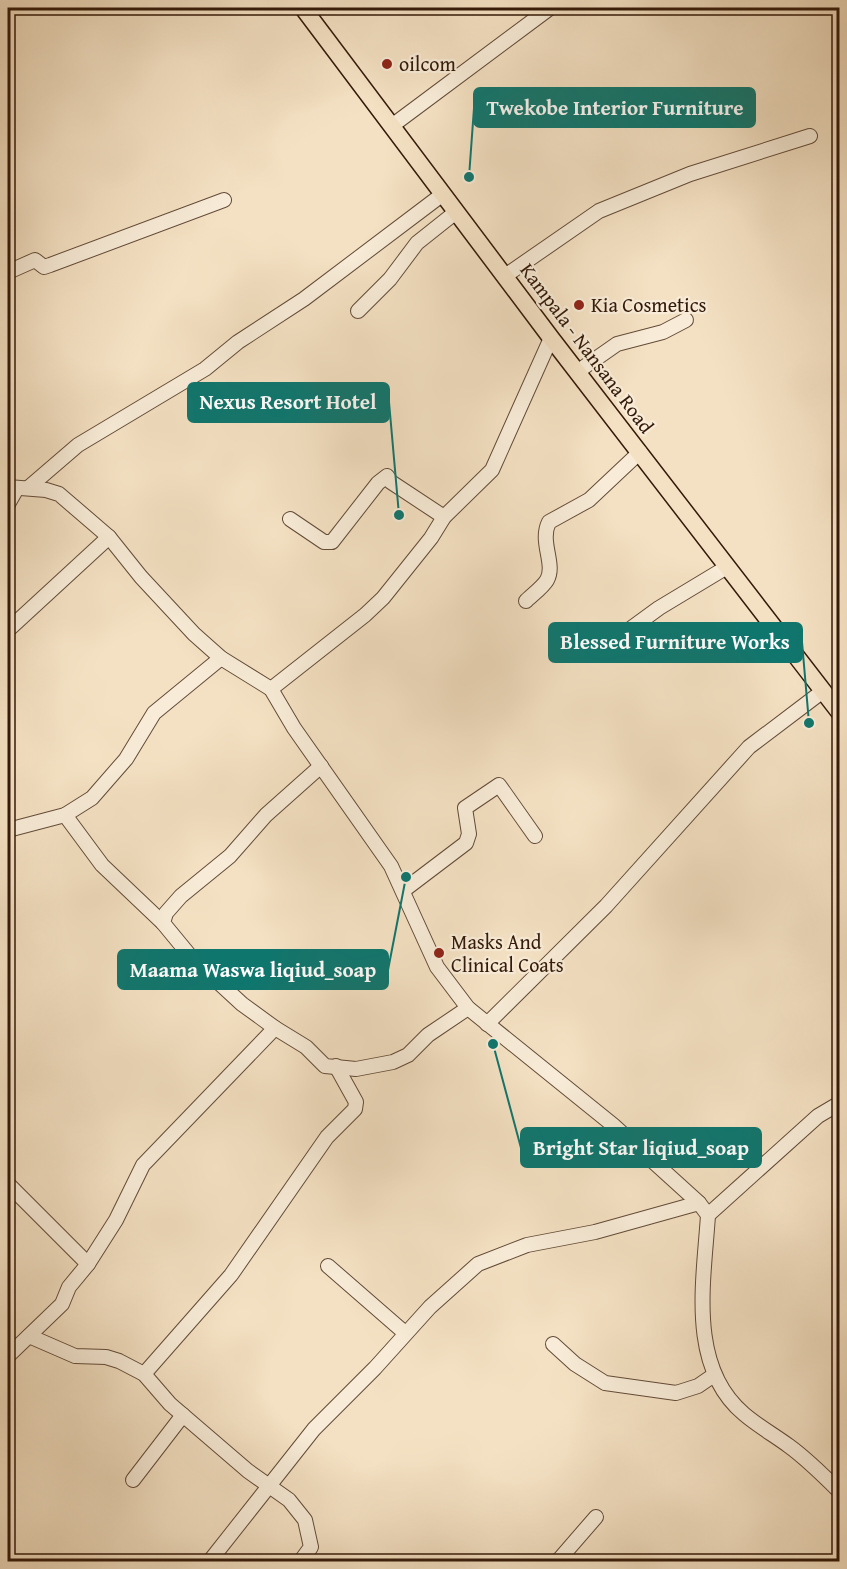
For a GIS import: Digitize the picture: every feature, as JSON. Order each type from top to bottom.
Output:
[{"type":"main road","name":"Kampala - Nansana Road","points":[[303,8],[551,338],[840,713]]},
{"type":"street","points":[[393,125],[550,8]]},
{"type":"street","points":[[505,276],[599,211],[690,174],[810,136]]},
{"type":"street","points":[[8,504],[17,488],[78,445],[205,369],[238,342],[304,299],[443,194]]},
{"type":"street","points":[[8,272],[35,260],[44,267],[224,200]]},
{"type":"street","points":[[357,311],[390,279],[417,243],[456,212]]},
{"type":"street","points":[[577,372],[617,344],[663,332],[686,320]]},
{"type":"street","points":[[271,689],[383,598],[431,538],[444,517],[492,470],[551,338]]},
{"type":"street","points":[[526,601],[547,580],[549,566],[544,540],[549,522],[561,513],[589,500],[640,452]]},
{"type":"street","points":[[291,519],[324,542],[332,542],[378,483],[387,476],[391,482],[444,517]]},
{"type":"street","points":[[17,488],[59,494],[109,537],[141,577],[194,634],[221,658],[271,689],[321,766],[371,836],[404,890],[422,937],[437,967],[468,1008],[613,1125],[704,1209],[702,1294],[704,1329],[714,1375],[726,1395],[744,1414],[791,1447],[840,1492]]},
{"type":"street","points":[[8,630],[109,537]]},
{"type":"street","points":[[607,646],[659,608],[727,567]]},
{"type":"street","points":[[8,830],[65,815],[92,798],[113,776],[154,713],[221,658]]},
{"type":"street","points":[[487,1024],[606,906],[749,747],[823,691]]},
{"type":"street","points":[[162,922],[166,913],[181,896],[230,856],[266,815],[321,766]]},
{"type":"street","points":[[404,890],[466,843],[469,834],[465,808],[499,785],[536,836]]},
{"type":"street","points":[[65,815],[102,865],[162,922],[191,957],[242,1004],[306,1047],[325,1066],[356,1069],[393,1062],[408,1055],[428,1035],[468,1008]]},
{"type":"street","points":[[8,1356],[62,1304],[69,1287],[88,1264],[116,1220],[143,1165],[275,1028]]},
{"type":"street","points":[[144,1374],[231,1275],[322,1144],[355,1109],[356,1102],[336,1066]]},
{"type":"street","points":[[209,1562],[268,1484],[321,1421],[375,1368],[456,1281],[478,1264],[527,1245],[704,1209],[818,1116],[840,1103]]},
{"type":"street","points":[[8,1184],[88,1264]]},
{"type":"street","points":[[328,1266],[405,1334]]},
{"type":"street","points":[[29,1336],[75,1356],[112,1359],[144,1374],[183,1415],[248,1472],[289,1500],[305,1520],[311,1546],[300,1562]]},
{"type":"street","points":[[553,1344],[575,1364],[605,1383],[676,1393],[698,1386],[714,1375]]},
{"type":"street","points":[[134,1480],[183,1415]]},
{"type":"street","points":[[557,1562],[596,1517]]},
{"type":"place","name":"oilcom","points":[[387,64]]},
{"type":"place","name":"Twekobe Interior Furniture","points":[[469,177]]},
{"type":"place","name":"Kia Cosmetics","points":[[579,305]]},
{"type":"place","name":"Nexus Resort Hotel","points":[[399,515]]},
{"type":"place","name":"Blessed Furniture Works","points":[[809,723]]},
{"type":"place","name":"Maama Waswa liqiud_soap","points":[[406,877]]},
{"type":"place","name":"Masks And Clinical Coats","points":[[439,953]]},
{"type":"place","name":"Bright Star liqiud_soap","points":[[493,1044]]}]
